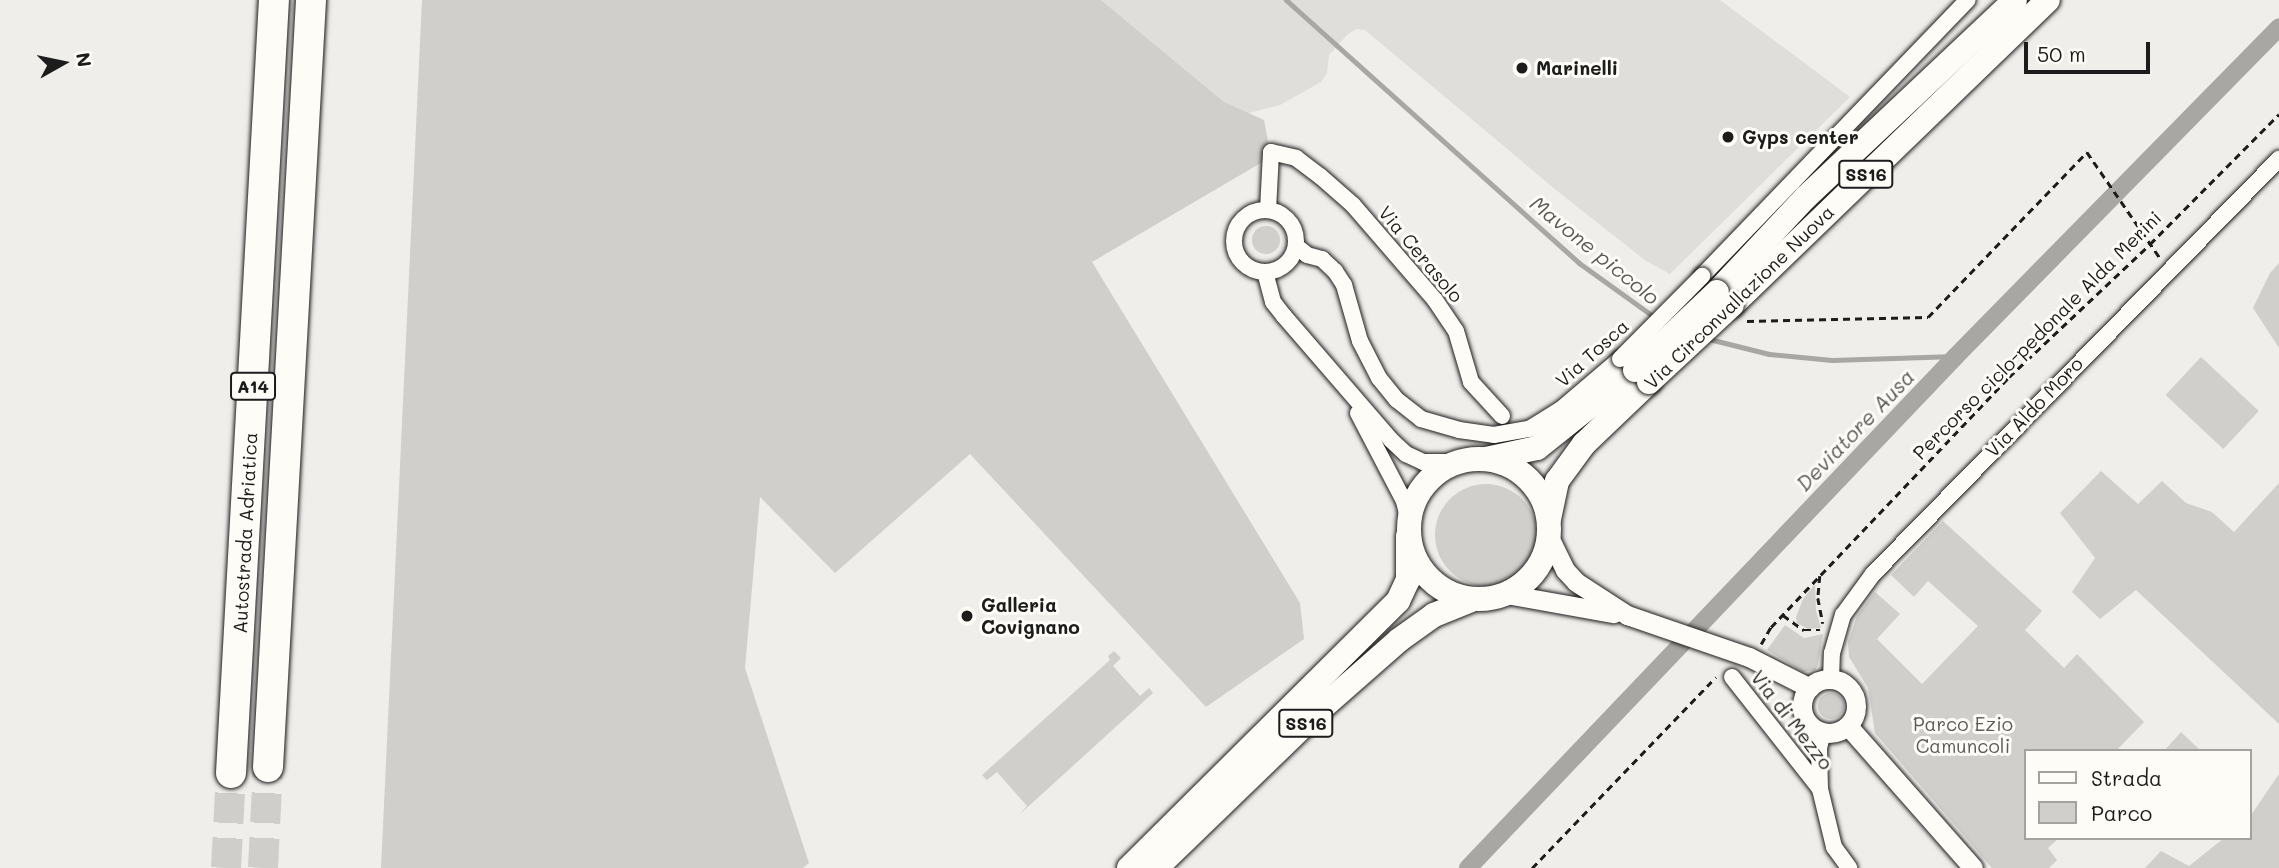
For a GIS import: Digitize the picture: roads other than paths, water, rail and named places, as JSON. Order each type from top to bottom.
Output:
[{"type":"highway","name":"Autostrada Adriatica","points":[[232,773],[274,0]]},
{"type":"highway","name":"Autostrada Adriatica","points":[[268,766],[311,0]]},
{"type":"main road","name":"Via Circonvallazione Nuova","points":[[1723,298],[1806,197],[2015,0]]},
{"type":"main road","name":"Via Circonvallazione Nuova","points":[[1486,459],[1537,448],[1635,370],[1723,298],[2048,0]]},
{"type":"main road","name":"Via Circonvallazione Nuova","points":[[1549,530],[1557,481],[1635,370]]},
{"type":"main road","name":"SS16","points":[[1129,868],[1398,601],[1408,580],[1408,529],[1411,508],[1424,484],[1446,467],[1458,462],[1486,459],[1512,467],[1533,485],[1541,496],[1549,530],[1535,572],[1506,594],[1471,600],[1434,615],[1399,640],[1324,706],[1156,868]]},
{"type":"main road","points":[[1408,529],[1416,562],[1434,584],[1458,597],[1471,600]]},
{"type":"street","name":"Via Tosca","points":[[1296,247],[1307,255],[1322,258],[1335,271],[1344,285],[1360,341],[1379,378],[1397,400],[1421,419],[1459,430],[1494,435],[1529,429],[1635,370],[1723,298],[1960,2]]},
{"type":"street","name":"Via Cerasolo","points":[[1268,210],[1271,152],[1296,158],[1353,205],[1457,331],[1471,382],[1502,416]]},
{"type":"street","name":"Via Aldo Moro","points":[[1830,679],[1832,653],[1843,615],[1872,574],[2279,159]]},
{"type":"street","points":[[1258,210],[1268,210],[1278,212],[1293,226],[1296,247],[1282,268],[1265,272],[1246,266],[1239,258],[1234,239],[1241,221],[1258,210]]},
{"type":"street","points":[[1265,272],[1273,302],[1348,392],[1406,454],[1423,462],[1458,462]]},
{"type":"street","points":[[1348,392],[1404,501],[1408,529]]},
{"type":"street","points":[[1549,530],[1565,570],[1576,582],[1627,615]]},
{"type":"street","points":[[1506,594],[1627,615],[1756,649],[1810,688]]},
{"type":"street","name":"Via di Mezzo","points":[[1732,677],[1820,789]]},
{"type":"street","points":[[1830,679],[1847,686],[1856,701],[1853,719],[1848,726],[1840,731],[1823,732],[1805,717],[1803,702],[1810,688],[1830,679]]},
{"type":"street","points":[[1848,726],[1973,868]]},
{"type":"street","name":"Via di Mezzo","points":[[1823,732],[1819,748],[1820,789],[1834,847],[1849,868]]},
{"type":"waterway","name":"Mavone piccolo","points":[[1286,0],[1579,263],[1657,319]]},
{"type":"waterway","name":"Deviatore Ausa","points":[[1468,868],[1956,356],[2279,27]]},
{"type":"waterway","name":"Mavone piccolo","points":[[1705,338],[1769,354],[1832,360],[1956,356]]},
{"type":"tunnel","points":[[263,868],[268,767]]},
{"type":"tunnel","points":[[226,868],[231,773]]},
{"type":"place","name":"Marinelli","points":[[1522,68]]},
{"type":"place","name":"Gyps center","points":[[1728,137]]},
{"type":"place","name":"Galleria Covignano","points":[[967,616]]},
{"type":"park label","name":"Parco Ezio Camuncoli","points":[[1963,735]]}]
